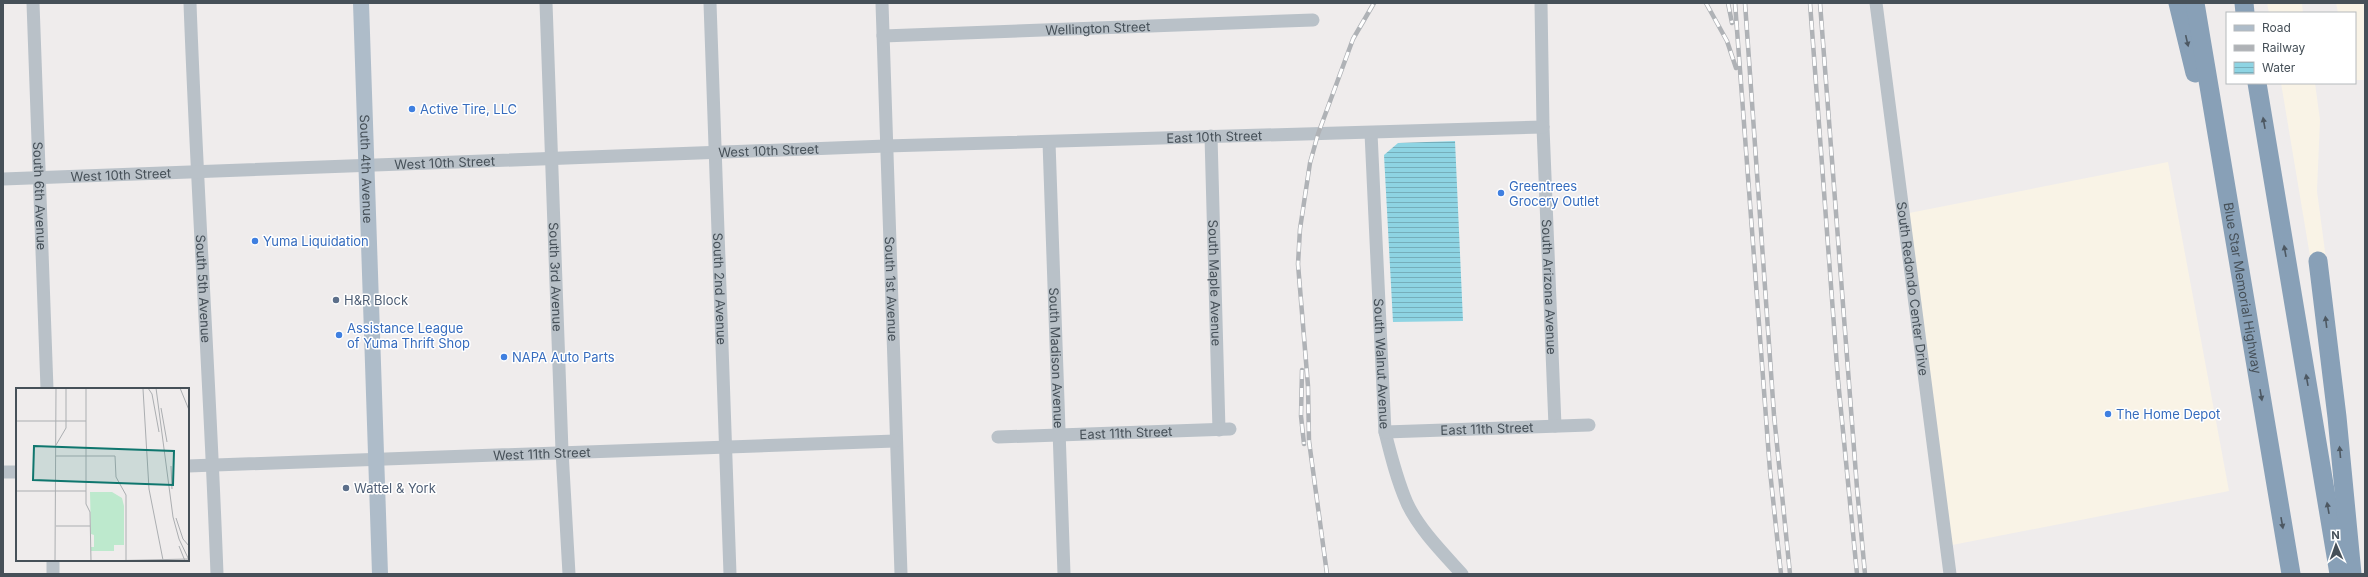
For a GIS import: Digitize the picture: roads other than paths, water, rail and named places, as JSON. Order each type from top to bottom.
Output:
[{"type":"highway","points":[[2178,3],[2236,246]]},
{"type":"highway","name":"Blue Star Memorial Highway","points":[[2195,3],[2291,574]]},
{"type":"highway","points":[[2257,84],[2339,574]]},
{"type":"highway","points":[[2318,261],[2337,417],[2352,574]]},
{"type":"main road","name":"South 4th Avenue","points":[[361,3],[380,574]]},
{"type":"street","name":"South 6th Avenue","points":[[33,3],[47,388]]},
{"type":"street","name":"South 5th Avenue","points":[[190,3],[196,172],[213,465],[216,574]]},
{"type":"street","name":"South 3rd Avenue","points":[[546,3],[550,158],[562,451],[569,574]]},
{"type":"street","name":"South 2nd Avenue","points":[[710,3],[730,574]]},
{"type":"street","name":"South 1st Avenue","points":[[882,3],[895,441],[901,574]]},
{"type":"street","name":"South Arizona Avenue","points":[[1541,3],[1543,127],[1555,426]]},
{"type":"street","name":"South Redondo Center Drive","points":[[1876,3],[1950,574]]},
{"type":"street","name":"Wellington Street","points":[[883,36],[1313,20]]},
{"type":"street","name":"East 10th Street","points":[[886,146],[1543,127]]},
{"type":"street","name":"South Walnut Avenue","points":[[1371,133],[1385,432],[1396,473],[1408,504],[1425,529],[1462,574]]},
{"type":"street","name":"South Maple Avenue","points":[[1212,136],[1225,429]]},
{"type":"street","name":"South Madison Avenue","points":[[1049,142],[1064,574]]},
{"type":"street","name":"West 10th Street","points":[[3,179],[366,167],[550,158],[886,146]]},
{"type":"street","name":"East 11th Street","points":[[1385,432],[1589,425]]},
{"type":"street","name":"East 11th Street","points":[[998,437],[1225,429]]},
{"type":"street","name":"West 11th Street","points":[[189,466],[562,451],[895,441]]},
{"type":"street","points":[[3,472],[16,472]]},
{"type":"street","points":[[53,561],[53,574]]},
{"type":"water","points":[[1455,141],[1463,321],[1393,322],[1384,155],[1398,143]]},
{"type":"railway","points":[[1327,574],[1309,441],[1308,386],[1298,264],[1300,229],[1310,163],[1318,134],[1353,39],[1374,3]]},
{"type":"railway","points":[[1706,3],[1727,41],[1736,68]]},
{"type":"railway","points":[[1728,3],[1732,23]]},
{"type":"railway","points":[[1735,3],[1770,471],[1781,574]]},
{"type":"railway","points":[[1745,3],[1774,415],[1790,574]]},
{"type":"railway","points":[[1810,3],[1838,380],[1857,574]]},
{"type":"railway","points":[[1820,3],[1857,488],[1865,574]]},
{"type":"railway","points":[[1302,370],[1301,416],[1304,444]]},
{"type":"place","name":"Active Tire, LLC","points":[[412,109]]},
{"type":"place","name":"Greentrees Grocery Outlet","points":[[1501,193]]},
{"type":"place","name":"Yuma Liquidation","points":[[255,241]]},
{"type":"place","name":"H&R Block","points":[[336,300]]},
{"type":"place","name":"Assistance League of Yuma Thrift Shop","points":[[339,335]]},
{"type":"place","name":"NAPA Auto Parts","points":[[504,357]]},
{"type":"place","name":"The Home Depot","points":[[2108,414]]},
{"type":"place","name":"Wattel & York","points":[[346,488]]}]
